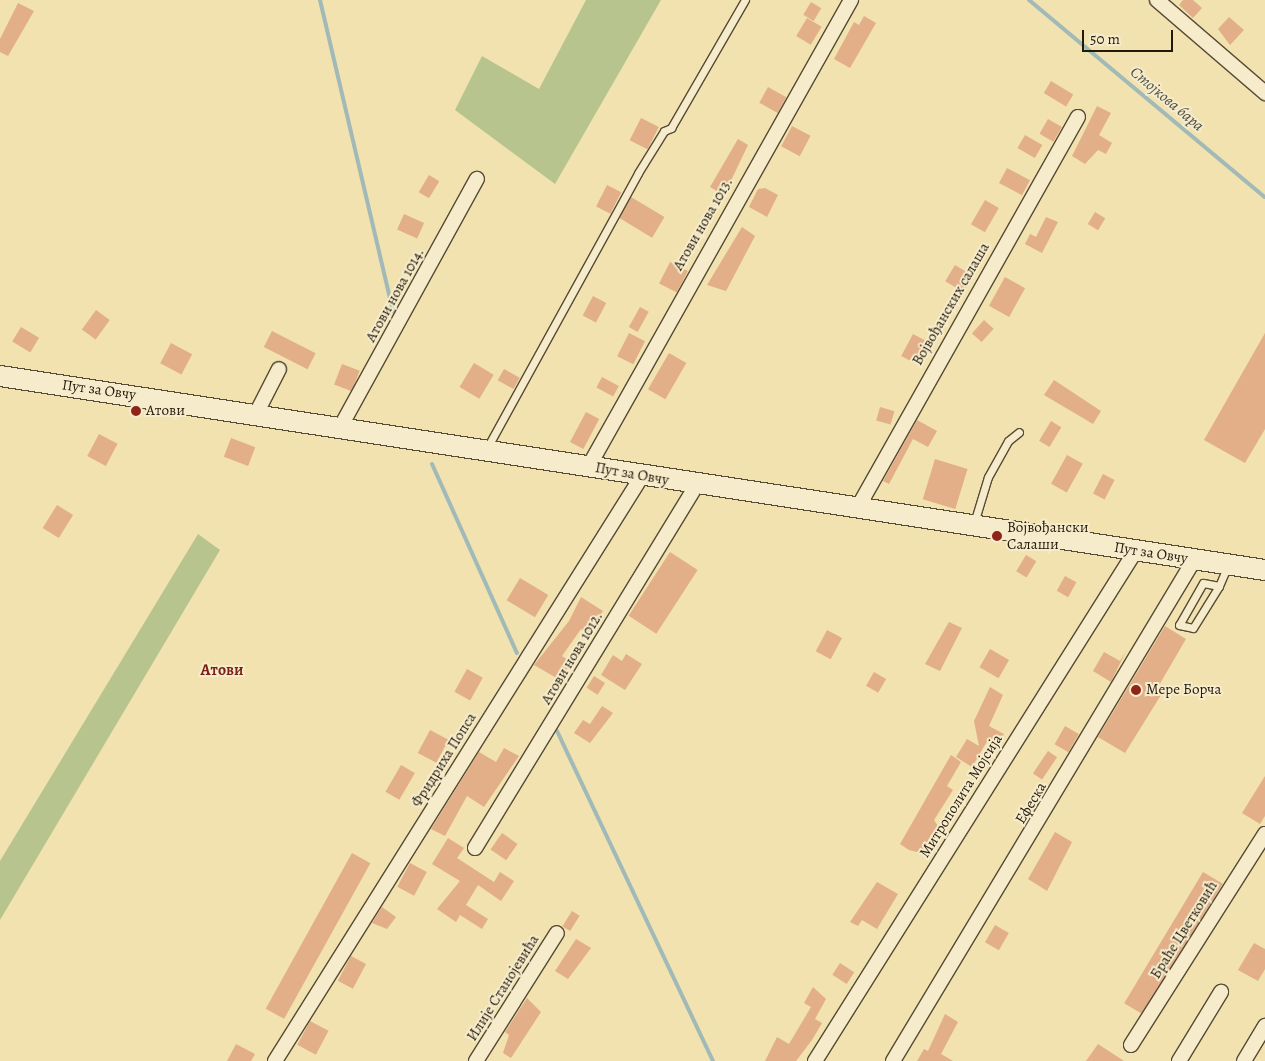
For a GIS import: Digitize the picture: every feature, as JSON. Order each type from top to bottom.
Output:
[{"type":"street","name":"Атови нова 1013.","points":[[589,466],[851,0]]},
{"type":"street","points":[[1157,0],[1265,93]]},
{"type":"street","name":"Војвођанских салаша","points":[[857,509],[1078,117]]},
{"type":"street","name":"Атови нова 1014.","points":[[341,426],[477,179]]},
{"type":"street","points":[[257,412],[279,369]]},
{"type":"street","name":"Пут за Овчу","points":[[0,376],[257,412],[697,485],[1265,570]]},
{"type":"street","name":"Фридриха Попса","points":[[275,1061],[642,476]]},
{"type":"street","name":"Атови нова 1012.","points":[[475,848],[697,485]]},
{"type":"street","name":"Митрополита Мојсија","points":[[815,1061],[1136,550]]},
{"type":"street","name":"Ефеска","points":[[893,1061],[1194,560]]},
{"type":"street","name":"Браће Цветковић","points":[[1132,1044],[1265,834]]},
{"type":"street","name":"Илије Станојевића","points":[[476,1061],[557,933]]},
{"type":"street","points":[[1179,1061],[1221,992]]},
{"type":"street","points":[[1244,1061],[1265,1026]]},
{"type":"lane","points":[[485,450],[638,173],[664,131],[671,128],[746,0]]},
{"type":"lane","points":[[974,526],[988,476],[1008,441],[1019,432]]},
{"type":"lane","points":[[1219,586],[1203,583],[1179,625],[1194,628],[1219,586],[1228,565]]},
{"type":"green space","points":[[586,0],[661,0],[555,184],[455,110],[482,56],[539,89]]},
{"type":"green space","points":[[198,534],[220,550],[0,920],[0,861]]},
{"type":"building","points":[[1183,0],[1193,0],[1202,8],[1193,18],[1179,5]]},
{"type":"building","points":[[811,2],[821,8],[814,21],[803,15]]},
{"type":"building","points":[[18,3],[34,11],[8,56],[0,52],[0,39]]},
{"type":"building","points":[[864,16],[876,23],[850,68],[834,59],[854,22],[859,25]]},
{"type":"building","points":[[1229,17],[1244,30],[1230,45],[1218,29]]},
{"type":"building","points":[[807,18],[822,27],[811,45],[796,36]]},
{"type":"building","points":[[1051,81],[1073,94],[1066,106],[1044,93]]},
{"type":"building","points":[[768,87],[786,97],[778,113],[759,103]]},
{"type":"building","points":[[1097,106],[1111,113],[1099,135],[1112,143],[1106,154],[1098,150],[1085,164],[1072,156]]},
{"type":"building","points":[[641,118],[659,127],[647,149],[630,140]]},
{"type":"building","points":[[1048,119],[1062,127],[1053,142],[1040,134]]},
{"type":"building","points":[[792,126],[811,136],[800,156],[781,146]]},
{"type":"building","points":[[1025,135],[1042,145],[1035,158],[1018,148]]},
{"type":"building","points":[[738,139],[748,145],[724,195],[710,187]]},
{"type":"building","points":[[1007,168],[1030,180],[1022,195],[999,183]]},
{"type":"building","points":[[429,175],[439,181],[429,198],[419,192]]},
{"type":"building","points":[[607,185],[621,192],[610,214],[596,206]]},
{"type":"building","points":[[765,188],[778,195],[767,217],[749,207],[758,189]]},
{"type":"building","points":[[631,197],[664,217],[652,238],[619,218]]},
{"type":"building","points":[[985,200],[999,208],[985,232],[971,224]]},
{"type":"building","points":[[1095,212],[1105,218],[1098,230],[1088,224]]},
{"type":"building","points":[[404,214],[424,223],[417,238],[397,230]]},
{"type":"building","points":[[1046,217],[1058,222],[1042,253],[1025,244],[1030,234],[1036,237]]},
{"type":"building","points":[[742,227],[755,236],[726,291],[707,285]]},
{"type":"building","points":[[670,262],[688,271],[677,292],[659,283]]},
{"type":"building","points":[[955,265],[973,276],[963,292],[945,281]]},
{"type":"building","points":[[1005,277],[1025,288],[1009,317],[989,306]]},
{"type":"building","points":[[593,296],[606,303],[596,322],[583,315]]},
{"type":"building","points":[[640,307],[649,312],[638,332],[629,327]]},
{"type":"building","points":[[96,310],[110,320],[96,339],[82,329]]},
{"type":"building","points":[[984,320],[994,329],[982,342],[972,333]]},
{"type":"building","points":[[21,327],[39,338],[30,352],[12,342]]},
{"type":"building","points":[[272,331],[316,353],[307,369],[264,347]]},
{"type":"building","points":[[629,333],[645,341],[633,364],[617,356]]},
{"type":"building","points":[[1265,333],[1265,429],[1245,463],[1204,440]]},
{"type":"building","points":[[913,334],[926,341],[915,363],[901,356]]},
{"type":"building","points":[[171,343],[192,354],[181,375],[160,363]]},
{"type":"building","points":[[669,353],[686,363],[665,399],[648,389]]},
{"type":"building","points":[[474,363],[494,375],[479,399],[460,387]]},
{"type":"building","points":[[342,364],[360,371],[352,391],[334,385]]},
{"type":"building","points":[[504,369],[520,378],[513,389],[498,380]]},
{"type":"building","points":[[602,377],[619,386],[613,397],[596,388]]},
{"type":"building","points":[[1054,380],[1101,411],[1093,424],[1044,395]]},
{"type":"building","points":[[880,407],[894,411],[891,425],[876,420]]},
{"type":"building","points":[[586,412],[599,419],[583,449],[570,442]]},
{"type":"building","points":[[917,420],[937,431],[928,447],[913,439],[889,484],[883,481]]},
{"type":"building","points":[[1051,421],[1061,427],[1049,447],[1039,441]]},
{"type":"building","points":[[99,434],[118,444],[106,466],[87,456]]},
{"type":"building","points":[[231,438],[255,447],[248,466],[224,457]]},
{"type":"building","points":[[1067,455],[1083,464],[1067,493],[1051,484]]},
{"type":"building","points":[[935,459],[968,469],[955,509],[923,499]]},
{"type":"building","points":[[1103,474],[1115,480],[1105,500],[1093,494]]},
{"type":"building","points":[[57,505],[73,515],[59,538],[43,528]]},
{"type":"building","points":[[670,552],[698,570],[656,634],[629,616]]},
{"type":"building","points":[[1026,555],[1036,561],[1027,577],[1016,571]]},
{"type":"building","points":[[1065,576],[1076,582],[1068,597],[1057,591]]},
{"type":"building","points":[[520,578],[548,595],[535,617],[507,600]]},
{"type":"building","points":[[581,597],[603,611],[589,633],[581,629],[562,656],[571,662],[560,680],[534,665],[569,621]]},
{"type":"building","points":[[949,622],[962,628],[940,671],[925,664]]},
{"type":"building","name":"Мере Борча","points":[[1165,626],[1186,639],[1155,692],[1161,695],[1125,753],[1098,737]]},
{"type":"building","points":[[827,630],[842,638],[831,659],[816,651]]},
{"type":"building","points":[[990,649],[1009,660],[999,678],[980,667]]},
{"type":"building","points":[[1126,651],[1111,682],[1093,671],[1104,652],[1120,661]]},
{"type":"building","points":[[626,654],[642,664],[625,690],[601,675],[613,655],[622,661]]},
{"type":"building","points":[[467,669],[483,678],[470,700],[454,692]]},
{"type":"building","points":[[874,672],[886,679],[878,693],[866,686]]},
{"type":"building","points":[[594,676],[605,683],[598,695],[587,688]]},
{"type":"building","points":[[990,687],[1003,695],[989,726],[1004,734],[999,743],[989,738],[972,767],[956,757],[967,739],[979,746],[974,721]]},
{"type":"building","points":[[602,706],[613,713],[590,743],[574,733],[583,720],[590,724]]},
{"type":"building","points":[[1065,726],[1079,734],[1068,752],[1054,744]]},
{"type":"building","points":[[430,730],[449,740],[436,763],[418,753]]},
{"type":"building","points":[[504,748],[519,756],[484,807],[467,796],[445,836],[431,829],[479,752],[496,762]]},
{"type":"building","points":[[1048,751],[1057,757],[1042,780],[1033,773]]},
{"type":"building","points":[[951,755],[961,762],[947,786],[953,790],[934,820],[939,828],[921,853],[909,850],[900,844]]},
{"type":"building","points":[[401,765],[415,773],[399,800],[386,792]]},
{"type":"building","points":[[1265,776],[1265,816],[1260,824],[1242,813]]},
{"type":"building","points":[[1055,832],[1072,842],[1047,891],[1028,879]]},
{"type":"building","points":[[502,833],[518,844],[506,860],[491,849]]},
{"type":"building","points":[[448,838],[464,848],[457,858],[494,882],[500,872],[514,881],[501,901],[478,885],[466,905],[488,919],[482,929],[460,915],[456,922],[437,909],[460,881],[432,864]]},
{"type":"building","points":[[352,853],[370,863],[284,1019],[266,1009]]},
{"type":"building","points":[[410,863],[427,872],[414,896],[397,887]]},
{"type":"building","points":[[1203,872],[1223,884],[1144,1015],[1124,1003]]},
{"type":"building","points":[[877,882],[898,894],[877,929],[862,920],[858,926],[850,922]]},
{"type":"building","points":[[382,907],[396,917],[387,929],[372,923]]},
{"type":"building","points":[[572,911],[580,916],[570,931],[562,926]]},
{"type":"building","points":[[995,925],[1009,933],[999,950],[985,942]]},
{"type":"building","points":[[576,939],[591,948],[568,979],[555,971]]},
{"type":"building","points":[[1254,943],[1265,949],[1265,969],[1258,981],[1238,970]]},
{"type":"building","points":[[351,956],[366,964],[353,989],[338,981]]},
{"type":"building","points":[[840,963],[854,972],[847,984],[832,975]]},
{"type":"building","points":[[813,987],[826,999],[815,1019],[822,1023],[812,1040],[796,1061],[765,1061],[777,1037],[789,1044],[811,1007],[804,1003]]},
{"type":"building","points":[[527,998],[541,1012],[511,1058],[503,1053],[509,1035],[505,1032]]},
{"type":"building","points":[[945,1014],[958,1022],[941,1054],[953,1061],[917,1061],[924,1049],[928,1051]]},
{"type":"building","points":[[310,1021],[329,1031],[316,1055],[297,1045]]},
{"type":"building","points":[[236,1044],[255,1054],[251,1061],[227,1061]]},
{"type":"building","points":[[1098,1044],[1124,1061],[1086,1061]]},
{"type":"waterway","points":[[320,0],[393,312]]},
{"type":"waterway","name":"Стојкова бара","points":[[1029,0],[1265,197]]},
{"type":"waterway","points":[[432,464],[517,653]]},
{"type":"waterway","points":[[557,731],[713,1061]]},
{"type":"place","name":"Атови","points":[[136,411]]},
{"type":"place","name":"Војвођански Салаши","points":[[997,536]]},
{"type":"place","name":"Мере Борча","points":[[1136,690]]},
{"type":"district","name":"Атови","points":[[222,670]]}]
